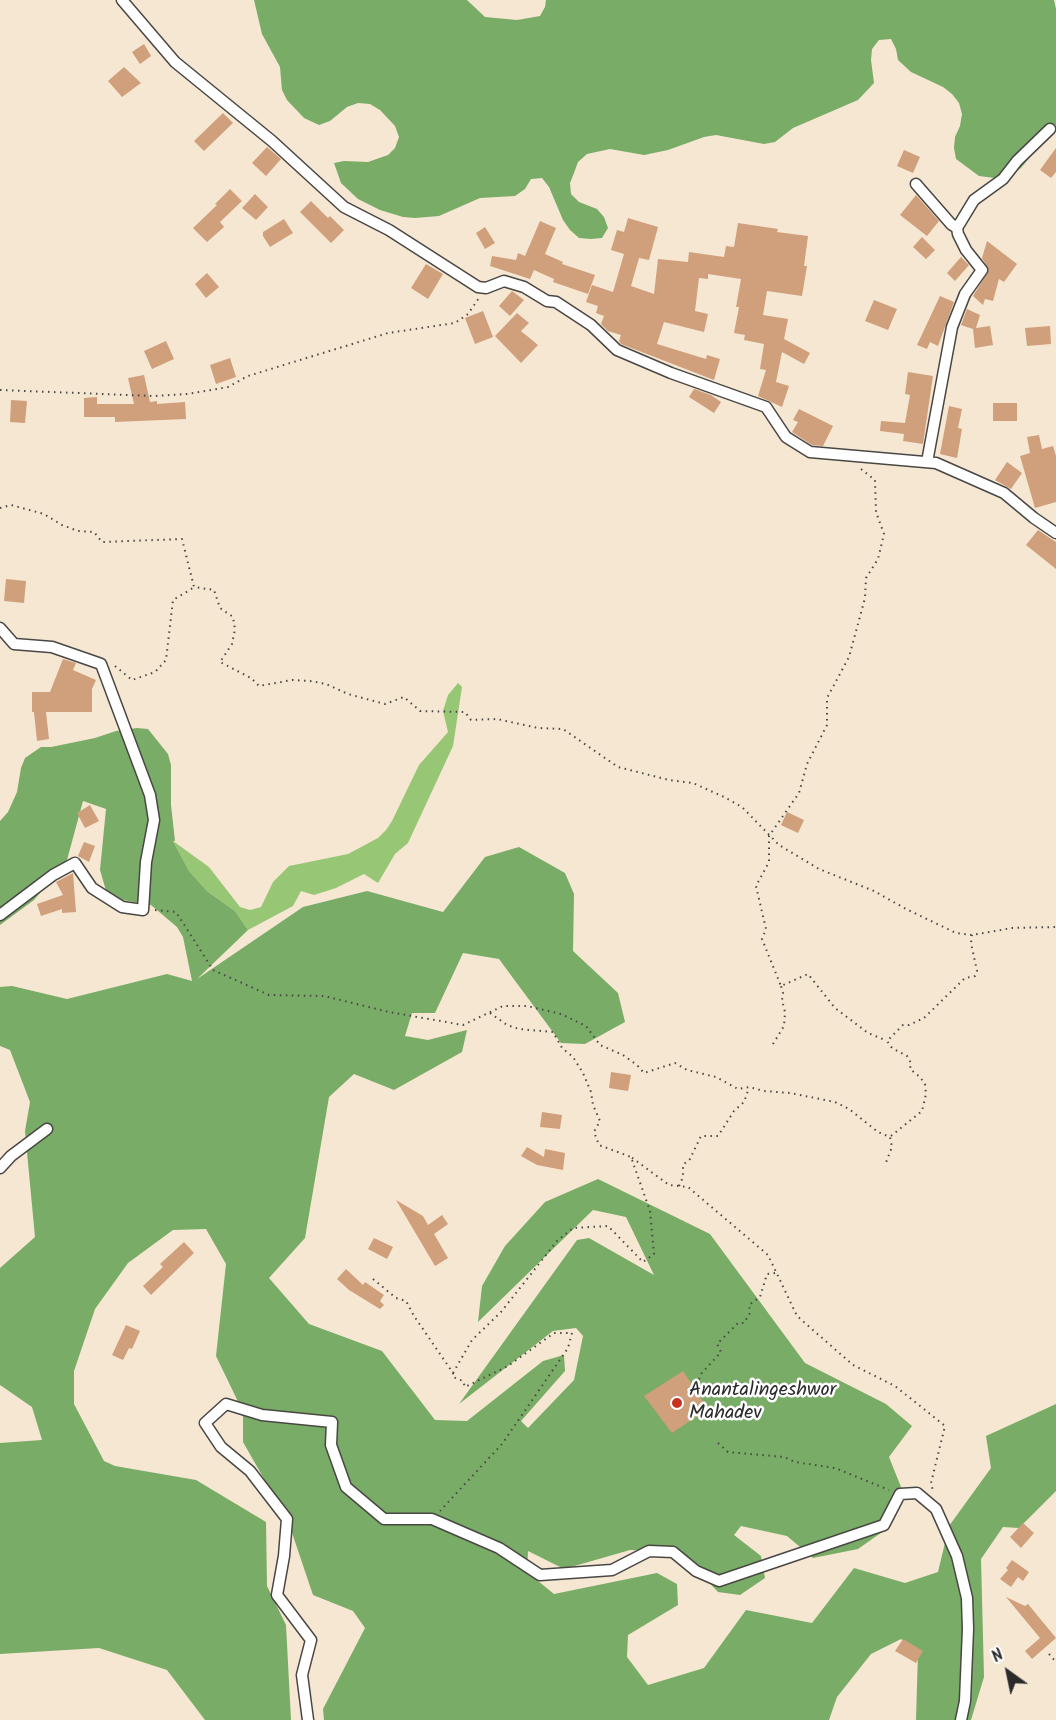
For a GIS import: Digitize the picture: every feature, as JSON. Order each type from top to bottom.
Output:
[{"type":"street","points":[[122,0],[175,62],[272,141],[344,207],[389,230],[478,287],[486,288],[504,281],[524,287],[547,301],[556,302],[591,325],[617,350],[671,373],[766,407],[786,437],[810,452],[936,464],[1004,493],[1034,519],[1056,533]]},
{"type":"street","points":[[927,462],[952,327],[966,294],[982,270],[966,250],[957,228],[974,200],[1003,179],[1017,161],[1050,129]]},
{"type":"street","points":[[916,184],[957,228]]},
{"type":"street","points":[[0,628],[14,644],[52,647],[101,664],[150,795],[154,819],[146,862],[143,910],[122,907],[92,888],[75,863],[53,875],[0,915]]},
{"type":"street","points":[[0,1168],[11,1156],[47,1129]]},
{"type":"street","points":[[308,1720],[302,1675],[311,1640],[277,1595],[284,1556],[287,1519],[250,1471],[221,1447],[206,1423],[226,1404],[262,1415],[332,1422],[332,1445],[346,1487],[384,1519],[432,1519],[498,1548],[540,1575],[612,1570],[649,1551],[673,1552],[696,1571],[719,1581],[884,1525],[900,1494],[917,1492],[936,1509],[957,1556],[967,1598],[968,1629],[961,1720]]},
{"type":"path","points":[[0,390],[154,396],[187,394],[228,387],[248,376],[388,333],[456,323],[468,314],[486,288]]},
{"type":"path","points":[[773,1044],[784,1026],[783,993],[762,939],[766,928],[756,886],[769,862],[770,836],[799,793],[807,764],[827,725],[826,698],[849,657],[865,598],[866,578],[878,559],[884,534],[876,512],[875,480],[855,463]]},
{"type":"path","points":[[0,508],[11,505],[44,514],[78,531],[94,532],[102,542],[182,540],[194,587]]},
{"type":"path","points":[[105,673],[116,666],[132,680],[155,672],[166,660],[173,600],[194,587],[214,590],[220,608],[233,617],[235,629],[232,644],[220,662],[250,678],[259,686],[292,680],[310,681],[326,684],[348,694],[385,704],[404,697],[420,711],[465,712],[471,720],[497,719],[538,728],[563,729],[618,767],[669,780],[693,783],[724,797],[742,807],[779,845],[819,869],[874,891],[936,925],[956,933],[972,935],[1012,928],[1056,927]]},
{"type":"path","points":[[143,910],[176,912],[213,970],[269,995],[324,996],[389,1012],[463,1025],[503,1006],[527,1006],[561,1014],[586,1026],[600,1045],[623,1055],[644,1073],[675,1064],[687,1070],[716,1077],[738,1089],[749,1087],[764,1092],[790,1093],[834,1102],[849,1108],[878,1132],[890,1137]]},
{"type":"path","points":[[890,1137],[922,1111],[926,1094],[925,1084],[910,1069],[911,1063],[907,1056],[892,1048],[887,1041],[903,1025],[909,1025],[924,1018],[965,978],[975,976],[977,971],[971,943],[972,935]]},
{"type":"path","points":[[781,986],[808,974],[835,1008],[868,1033],[885,1040]]},
{"type":"path","points":[[490,1013],[519,1029],[553,1032],[562,1048],[573,1057],[591,1092],[593,1105],[600,1120],[594,1132],[599,1145],[631,1157],[669,1185],[688,1187],[768,1255],[797,1316],[853,1365],[895,1386],[945,1426],[932,1482],[936,1509]]},
{"type":"path","points":[[679,1186],[683,1177],[683,1164],[690,1159],[701,1136],[718,1136],[734,1111],[744,1102],[749,1087]]},
{"type":"path","points":[[885,1165],[892,1147],[890,1137]]},
{"type":"path","points":[[453,1373],[472,1340],[501,1312],[557,1241],[573,1228],[608,1226],[643,1262],[654,1254],[651,1211],[631,1157]]},
{"type":"path","points":[[700,1396],[698,1382],[701,1374],[721,1352],[717,1344],[738,1323],[744,1323],[750,1313],[749,1305],[760,1297],[768,1274],[776,1273]]},
{"type":"path","points":[[373,1279],[396,1298],[406,1301],[453,1373],[453,1377],[463,1382],[465,1387],[508,1366],[554,1333],[572,1333],[568,1348],[502,1444],[432,1519]]},
{"type":"path","points":[[718,1443],[728,1452],[784,1457],[795,1462],[835,1468],[900,1494]]},
{"type":"path","points":[[1049,1654],[1056,1662]]},
{"type":"green space","points":[[254,0],[467,0],[485,17],[517,20],[540,16],[546,0],[1054,0],[1056,9],[1056,125],[1021,168],[1003,179],[979,176],[956,159],[955,137],[962,114],[959,103],[943,87],[911,72],[898,60],[891,39],[879,40],[872,49],[874,83],[858,100],[793,128],[775,142],[764,144],[716,135],[644,155],[610,149],[587,154],[578,162],[570,183],[571,194],[579,202],[597,209],[604,217],[608,228],[602,238],[579,238],[570,230],[563,220],[549,187],[542,178],[531,179],[525,189],[515,196],[480,198],[439,216],[403,217],[380,210],[358,199],[341,183],[334,163],[368,162],[388,155],[395,148],[399,137],[395,126],[380,110],[370,104],[358,103],[347,107],[330,121],[319,125],[304,118],[287,100],[282,90],[280,67],[262,34]]},
{"type":"green space","points":[[458,683],[462,687],[453,746],[408,843],[395,854],[378,883],[364,874],[336,888],[314,895],[301,891],[293,906],[248,930],[235,911],[207,891],[189,871],[173,841],[209,867],[240,907],[250,910],[261,907],[273,882],[289,866],[348,854],[378,838],[392,821],[419,765],[448,732],[443,711],[448,695]]},
{"type":"green space","points":[[137,728],[148,729],[168,754],[171,765],[171,805],[175,841],[173,841],[189,871],[207,891],[235,911],[248,930],[197,979],[303,907],[367,891],[443,912],[485,857],[519,847],[565,873],[574,894],[573,951],[618,993],[625,1022],[585,1044],[561,1043],[499,959],[463,953],[435,1013],[412,1013],[405,1036],[428,1040],[467,1030],[462,1052],[394,1090],[354,1074],[329,1097],[305,1238],[269,1278],[309,1324],[382,1351],[435,1420],[467,1421],[543,1361],[564,1355],[565,1371],[521,1421],[528,1428],[574,1380],[583,1336],[576,1328],[553,1331],[459,1404],[577,1240],[589,1238],[654,1275],[626,1217],[593,1210],[478,1322],[482,1286],[505,1246],[545,1202],[598,1179],[710,1234],[805,1363],[886,1404],[912,1426],[889,1457],[901,1487],[885,1530],[858,1549],[813,1558],[787,1536],[741,1526],[734,1535],[761,1556],[765,1578],[740,1595],[718,1592],[680,1552],[630,1550],[564,1569],[528,1551],[527,1572],[554,1594],[657,1573],[677,1584],[678,1605],[628,1635],[627,1657],[648,1685],[704,1668],[746,1610],[812,1623],[854,1568],[905,1583],[938,1572],[949,1526],[991,1468],[986,1436],[1056,1404],[1056,1491],[1019,1528],[1003,1527],[981,1559],[984,1677],[971,1720],[916,1720],[918,1652],[901,1639],[871,1654],[837,1697],[829,1720],[324,1720],[323,1709],[365,1628],[353,1611],[313,1595],[288,1521],[243,1442],[243,1412],[216,1356],[226,1264],[206,1229],[173,1230],[128,1263],[95,1309],[74,1371],[74,1404],[104,1461],[115,1466],[196,1480],[266,1522],[267,1586],[286,1625],[291,1720],[205,1720],[167,1670],[99,1648],[0,1654],[0,1443],[42,1440],[32,1407],[0,1385],[0,1268],[35,1237],[25,1131],[30,1102],[10,1050],[0,1046],[0,987],[12,986],[67,999],[167,974],[192,981],[183,937],[177,927],[151,905],[117,899],[107,894],[100,870],[106,809],[83,801],[67,860],[34,900],[0,925],[0,821],[8,812],[17,792],[25,758],[41,747],[51,747]]},
{"type":"building","points":[[144,44],[151,56],[140,64],[132,52]]},
{"type":"building","points":[[124,67],[141,83],[122,97],[108,81]]},
{"type":"building","points":[[223,113],[233,123],[204,151],[194,141]]},
{"type":"building","points":[[267,147],[281,159],[266,176],[252,163]]},
{"type":"building","points":[[1056,148],[1056,172],[1051,178],[1040,170]]},
{"type":"building","points":[[904,150],[920,157],[913,173],[897,166]]},
{"type":"building","points":[[230,189],[242,201],[220,222],[224,227],[207,242],[193,228]]},
{"type":"building","points":[[255,194],[268,207],[256,220],[242,208]]},
{"type":"building","points":[[916,195],[939,221],[927,236],[900,215]]},
{"type":"building","points":[[311,201],[344,230],[331,243],[300,212]]},
{"type":"building","points":[[628,218],[658,227],[649,260],[639,258],[631,286],[654,294],[658,259],[688,262],[689,252],[724,257],[726,246],[734,247],[738,223],[808,236],[804,266],[807,266],[802,296],[767,291],[763,315],[788,319],[784,339],[810,353],[804,364],[782,352],[776,382],[789,386],[782,407],[758,396],[766,370],[760,369],[764,344],[744,340],[745,335],[734,333],[741,279],[708,274],[708,279],[699,278],[695,311],[708,314],[704,332],[664,322],[657,344],[706,359],[707,355],[720,359],[714,380],[621,344],[619,341],[621,335],[608,331],[601,324],[604,316],[596,313],[598,306],[586,302],[592,285],[613,292],[624,254],[611,250],[617,230],[624,232]]},
{"type":"building","points":[[284,219],[293,233],[270,247],[263,232]]},
{"type":"building","points":[[540,221],[556,228],[545,254],[563,262],[562,264],[595,275],[588,294],[553,282],[554,279],[534,270],[530,279],[490,266],[492,256],[516,260],[518,253],[525,256]]},
{"type":"building","points":[[485,227],[495,243],[485,249],[476,233]]},
{"type":"building","points":[[922,237],[935,250],[926,259],[913,247]]},
{"type":"building","points":[[987,241],[1017,264],[1004,282],[999,279],[993,301],[985,299],[983,305],[973,296],[989,270],[982,258]]},
{"type":"building","points":[[961,257],[969,265],[955,281],[947,273]]},
{"type":"building","points":[[426,264],[443,274],[428,299],[411,288]]},
{"type":"building","points":[[207,273],[219,287],[206,298],[195,284]]},
{"type":"building","points":[[512,291],[524,300],[510,316],[499,306]]},
{"type":"building","points":[[940,296],[954,302],[938,346],[930,342],[927,349],[917,345]]},
{"type":"building","points":[[874,300],[897,309],[888,330],[865,321]]},
{"type":"building","points":[[967,309],[980,315],[976,328],[990,326],[993,345],[975,348],[973,329],[961,325]]},
{"type":"building","points":[[483,311],[493,337],[475,344],[465,318]]},
{"type":"building","points":[[517,313],[529,323],[521,331],[538,345],[521,363],[495,336]]},
{"type":"building","points":[[1050,326],[1051,344],[1027,346],[1025,328]]},
{"type":"building","points":[[166,341],[174,359],[152,369],[144,351]]},
{"type":"building","points":[[230,358],[236,377],[216,384],[210,365]]},
{"type":"building","points":[[908,372],[933,376],[923,444],[903,441],[904,434],[880,431],[881,421],[905,423],[910,395],[905,394]]},
{"type":"building","points":[[144,375],[150,402],[157,401],[157,404],[185,402],[186,419],[115,422],[115,417],[84,417],[84,398],[97,397],[97,404],[134,404],[128,378]]},
{"type":"building","points":[[694,389],[711,395],[721,402],[714,413],[689,397]]},
{"type":"building","points":[[11,400],[27,401],[25,423],[10,422]]},
{"type":"building","points":[[993,403],[1017,403],[1017,421],[993,421]]},
{"type":"building","points":[[949,406],[962,409],[958,428],[962,429],[957,458],[940,454]]},
{"type":"building","points":[[799,409],[833,426],[823,446],[812,445],[792,432],[798,422],[793,420]]},
{"type":"building","points":[[1039,435],[1042,449],[1053,446],[1056,456],[1056,502],[1035,508],[1020,456],[1030,453],[1027,437]]},
{"type":"building","points":[[1007,462],[1022,473],[1011,489],[995,480]]},
{"type":"building","points":[[1038,530],[1056,542],[1056,569],[1026,545]]},
{"type":"building","points":[[6,579],[26,581],[24,603],[4,601]]},
{"type":"building","points":[[63,659],[76,663],[73,670],[96,680],[92,689],[92,712],[46,712],[49,739],[37,741],[34,712],[32,712],[32,692],[50,692]]},
{"type":"building","points":[[90,805],[99,821],[85,828],[77,813]]},
{"type":"building","points":[[787,812],[804,820],[798,833],[781,825]]},
{"type":"building","points":[[84,842],[95,846],[89,862],[78,856]]},
{"type":"building","points":[[73,873],[76,912],[62,913],[62,909],[41,916],[37,904],[63,895],[56,882]]},
{"type":"building","points":[[611,1072],[631,1075],[628,1091],[609,1088]]},
{"type":"building","points":[[542,1112],[562,1115],[560,1129],[540,1127]]},
{"type":"building","points":[[527,1147],[544,1157],[545,1149],[565,1153],[563,1170],[537,1165],[521,1156]]},
{"type":"building","points":[[396,1200],[423,1216],[428,1225],[442,1215],[448,1224],[434,1234],[448,1258],[435,1266]]},
{"type":"building","points":[[374,1238],[393,1247],[387,1259],[368,1249]]},
{"type":"building","points":[[184,1242],[194,1253],[151,1295],[143,1286],[163,1267],[160,1264]]},
{"type":"building","points":[[346,1269],[363,1285],[365,1282],[384,1295],[380,1301],[384,1305],[380,1309],[349,1290],[337,1279]]},
{"type":"building","points":[[126,1325],[140,1331],[132,1349],[129,1348],[123,1360],[112,1355]]},
{"type":"building","name":"Anantalingeshwor Mahadev","points":[[683,1371],[708,1409],[672,1433],[644,1396]]},
{"type":"building","points":[[1023,1523],[1034,1533],[1021,1548],[1010,1537]]},
{"type":"building","points":[[1012,1560],[1029,1572],[1023,1581],[1018,1577],[1011,1587],[1000,1579],[1008,1570],[1006,1568]]},
{"type":"building","points":[[1006,1597],[1025,1606],[1028,1604],[1056,1638],[1032,1659],[1025,1651],[1040,1638]]},
{"type":"building","points":[[903,1639],[923,1651],[916,1663],[895,1651]]},
{"type":"place","name":"Anantalingeshwor Mahadev","points":[[677,1403]]}]
